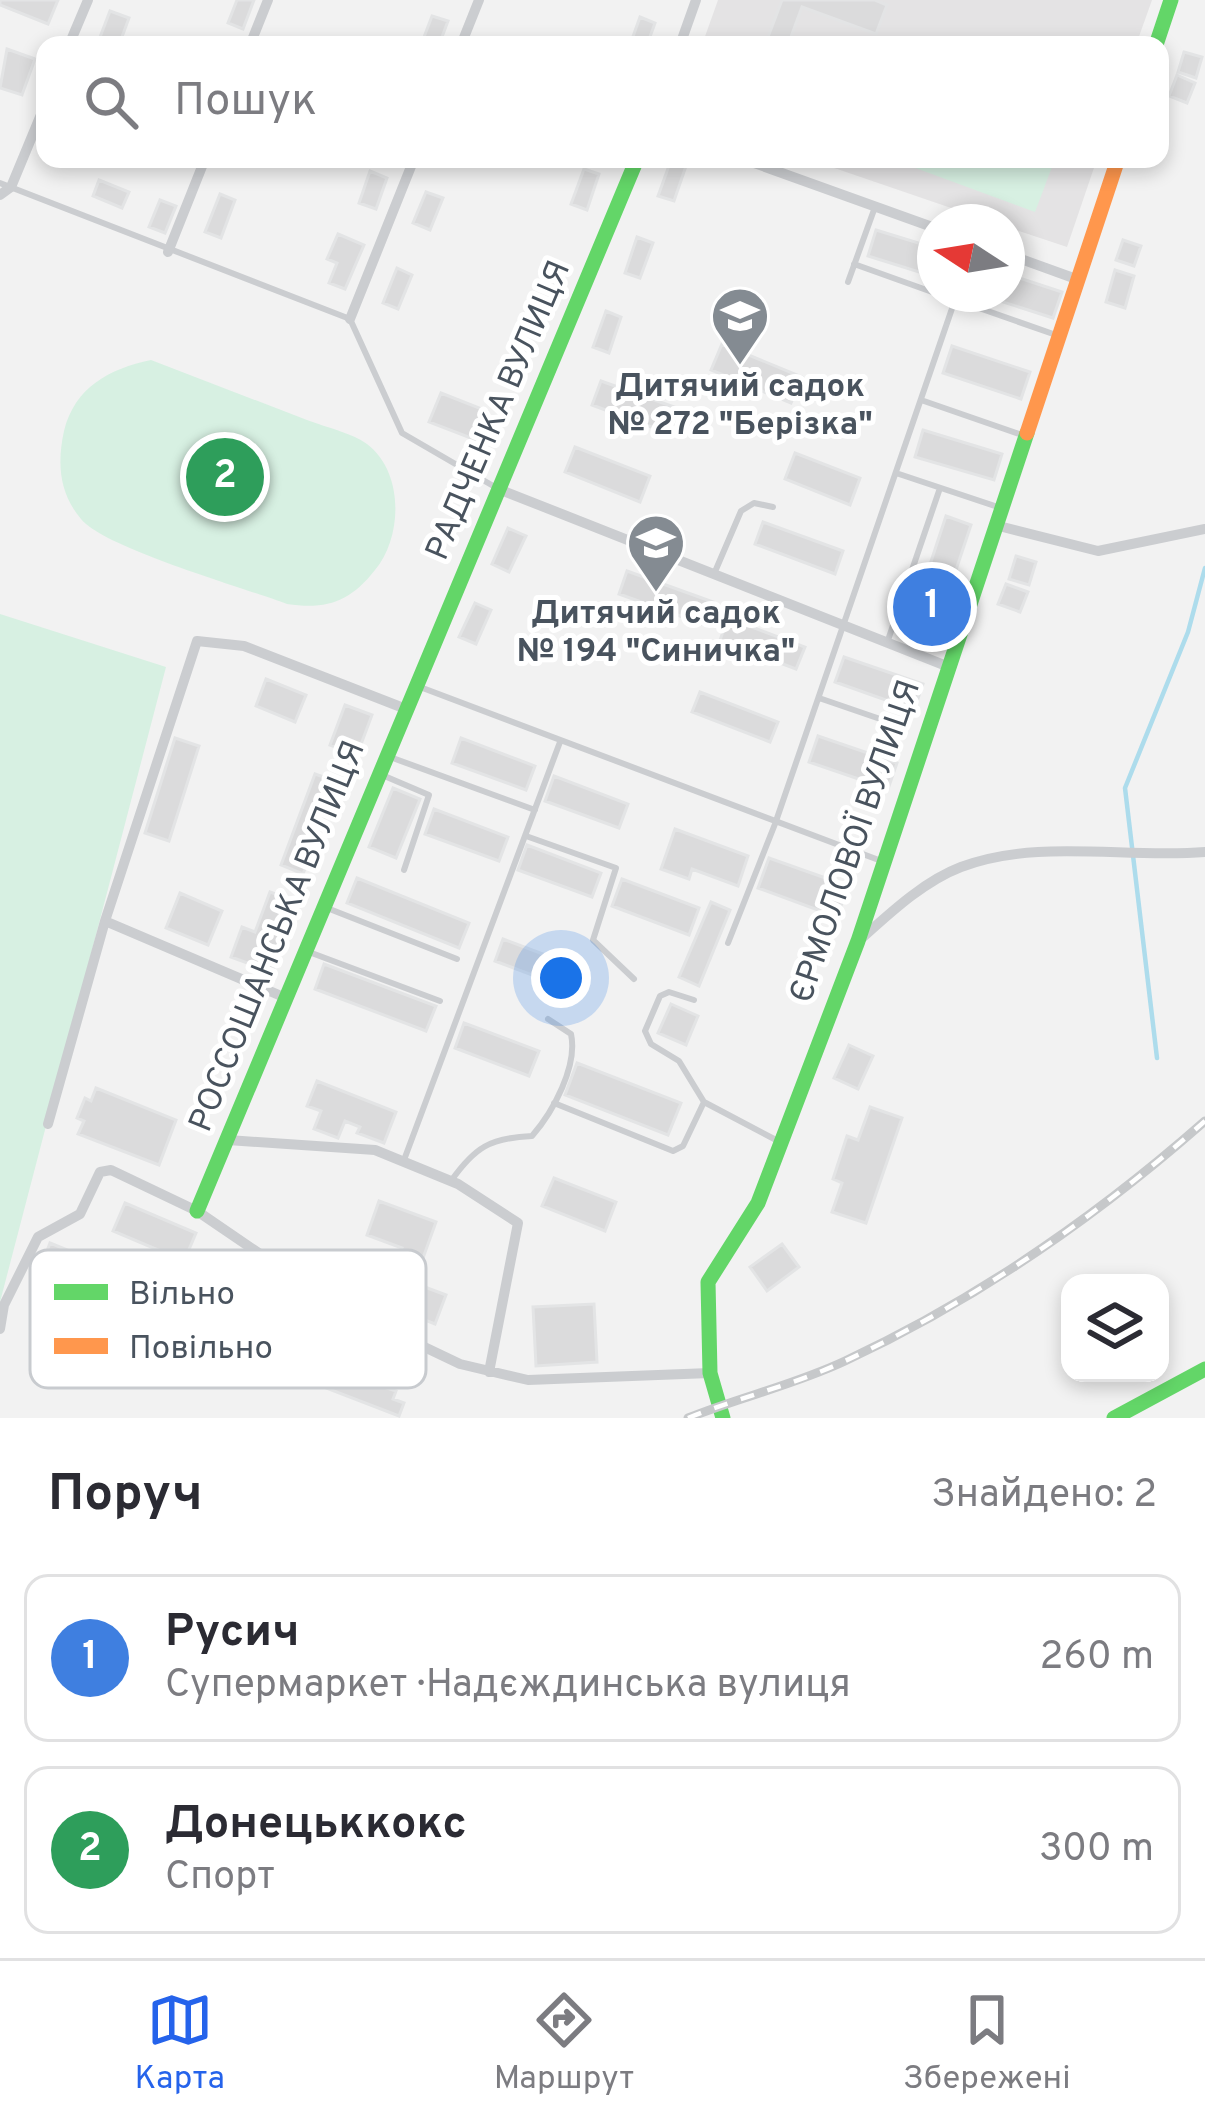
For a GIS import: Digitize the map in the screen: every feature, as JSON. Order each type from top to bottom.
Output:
[{"type":"street","points":[[74,36],[88,0]]},
{"type":"street","points":[[254,36],[268,0]]},
{"type":"street","points":[[465,36],[479,0]]},
{"type":"street","points":[[683,36],[696,0]]},
{"type":"street","points":[[1159,36],[1171,0]]},
{"type":"street","points":[[0,196],[36,123]]},
{"type":"street","points":[[168,252],[202,168]]},
{"type":"street","points":[[350,319],[411,168]]},
{"type":"street","name":"РАДЧЕНКА ВУЛИЦЯ","points":[[417,686],[633,168]]},
{"type":"street","points":[[768,168],[917,222]]},
{"type":"street","points":[[949,667],[1115,168]]},
{"type":"street","points":[[1025,261],[1078,280]]},
{"type":"street","name":"ЄРМОЛОВОЇ ВУЛИЦЯ","points":[[501,490],[949,667],[858,941],[758,1203],[708,1282],[710,1373],[724,1418]]},
{"type":"street","points":[[998,517],[1098,551],[1205,529]]},
{"type":"street","points":[[48,1124],[105,921],[197,641],[244,646],[406,709]]},
{"type":"street","name":"РОССОШАНСЬКА ВУЛИЦЯ","points":[[197,1210],[417,686]]},
{"type":"street","points":[[858,941],[925,888],[958,868],[985,860],[1081,852],[1205,852]]},
{"type":"street","points":[[105,921],[286,998]]},
{"type":"street","points":[[228,1140],[375,1150],[451,1180],[518,1223],[488,1372]]},
{"type":"street","points":[[32,1250],[38,1237],[80,1214],[100,1172],[111,1170],[197,1210],[255,1250]]},
{"type":"street","points":[[0,1329],[4,1305],[30,1253]]},
{"type":"street","points":[[426,1345],[488,1372],[529,1380],[710,1373]]},
{"type":"street","points":[[1114,1418],[1205,1369]]},
{"type":"lane","points":[[6,185],[168,252],[350,319],[402,433],[501,490]]},
{"type":"lane","points":[[848,282],[874,206]]},
{"type":"lane","points":[[854,264],[917,286]]},
{"type":"lane","points":[[728,943],[776,824],[951,312]]},
{"type":"lane","points":[[996,312],[1059,336]]},
{"type":"lane","points":[[921,400],[1026,436]]},
{"type":"lane","points":[[896,472],[998,517]]},
{"type":"lane","points":[[887,643],[940,488]]},
{"type":"lane","points":[[714,574],[741,511],[754,503],[773,507]]},
{"type":"lane","points":[[417,686],[884,862]]},
{"type":"lane","points":[[819,698],[886,721]]},
{"type":"lane","points":[[403,1161],[560,742]]},
{"type":"lane","points":[[387,755],[536,810]]},
{"type":"lane","points":[[379,774],[429,795],[404,871]]},
{"type":"lane","points":[[526,836],[616,868],[593,940],[634,980]]},
{"type":"lane","points":[[324,907],[457,959]]},
{"type":"lane","points":[[306,950],[440,1001]]},
{"type":"lane","points":[[694,1000],[669,992],[660,996],[646,1031],[652,1043],[679,1061],[704,1102],[781,1142]]},
{"type":"lane","points":[[451,1180],[471,1153],[494,1138],[532,1136],[554,1103],[575,1051],[571,1034],[548,1019]]},
{"type":"lane","points":[[554,1103],[673,1151],[682,1147],[704,1102]]},
{"type":"shaded area","points":[[718,0],[1152,0],[1139,36],[705,36]]},
{"type":"shaded area","points":[[834,168],[1094,168],[1067,247],[1025,233],[1025,204],[939,204]]},
{"type":"green space","points":[[915,168],[1052,168],[1035,212],[1025,204],[1013,204]]},
{"type":"green space","points":[[151,360],[354,437],[379,456],[393,488],[394,524],[384,557],[366,581],[336,601],[314,606],[287,604],[145,554],[81,519],[68,499],[62,477],[62,443],[69,416],[96,382]]},
{"type":"green space","points":[[0,614],[166,667],[0,1302]]},
{"type":"building","points":[[0,0],[58,0],[48,24],[0,5]]},
{"type":"building","points":[[237,0],[254,0],[243,29],[228,23]]},
{"type":"building","points":[[782,0],[875,0],[887,5],[876,34],[802,7],[791,36],[768,36]]},
{"type":"building","points":[[110,11],[129,18],[122,36],[100,36]]},
{"type":"building","points":[[432,16],[448,21],[442,36],[424,36]]},
{"type":"building","points":[[640,17],[655,23],[650,36],[633,36]]},
{"type":"building","points":[[7,49],[35,59],[22,95],[0,88]]},
{"type":"building","points":[[1184,52],[1202,57],[1196,78],[1178,72]]},
{"type":"building","points":[[1177,75],[1195,83],[1187,103],[1169,96]]},
{"type":"building","points":[[668,168],[685,168],[674,201],[658,196]]},
{"type":"building","points":[[584,169],[599,174],[587,210],[571,204]]},
{"type":"building","points":[[370,171],[387,178],[376,209],[359,203]]},
{"type":"building","points":[[99,180],[129,192],[122,208],[93,196]]},
{"type":"building","points":[[426,192],[443,198],[430,230],[413,223]]},
{"type":"building","points":[[220,194],[235,200],[221,238],[205,232]]},
{"type":"building","points":[[160,200],[176,206],[165,233],[149,227]]},
{"type":"building","points":[[876,230],[917,243],[917,271],[868,256]]},
{"type":"building","points":[[338,234],[364,245],[345,289],[329,283],[337,263],[327,259]]},
{"type":"building","points":[[637,237],[653,243],[640,278],[625,273]]},
{"type":"building","points":[[1123,240],[1141,246],[1134,266],[1116,260]]},
{"type":"building","points":[[397,268],[412,275],[398,309],[383,303]]},
{"type":"building","points":[[1115,270],[1134,276],[1125,308],[1106,302]]},
{"type":"building","points":[[1025,280],[1062,292],[1053,318],[1025,309]]},
{"type":"building","points":[[606,311],[621,317],[609,353],[593,347]]},
{"type":"building","points":[[722,344],[802,377],[791,403],[711,370]]},
{"type":"building","points":[[952,346],[1030,372],[1021,399],[943,373]]},
{"type":"building","points":[[601,381],[674,407],[665,432],[592,405]]},
{"type":"building","points":[[441,393],[487,411],[476,440],[429,422]]},
{"type":"building","points":[[923,430],[1002,454],[994,480],[915,457]]},
{"type":"building","points":[[575,447],[650,476],[640,502],[565,472]]},
{"type":"building","points":[[795,453],[860,478],[850,505],[785,479]]},
{"type":"building","points":[[946,516],[971,525],[935,633],[910,625]]},
{"type":"building","points":[[763,522],[843,551],[835,574],[755,544]]},
{"type":"building","points":[[508,528],[526,536],[509,572],[492,564]]},
{"type":"building","points":[[1016,556],[1036,562],[1029,585],[1009,579]]},
{"type":"building","points":[[627,571],[713,602],[705,625],[619,594]]},
{"type":"building","points":[[1006,584],[1028,592],[1020,612],[998,604]]},
{"type":"building","points":[[475,603],[491,610],[476,644],[459,637]]},
{"type":"building","points":[[728,618],[805,647],[796,669],[720,640]]},
{"type":"building","points":[[844,657],[923,684],[914,710],[835,682]]},
{"type":"building","points":[[266,679],[306,695],[295,722],[256,706]]},
{"type":"building","points":[[700,692],[778,722],[770,742],[692,712]]},
{"type":"building","points":[[345,705],[372,715],[357,755],[330,745]]},
{"type":"building","points":[[818,736],[897,763],[888,789],[809,762]]},
{"type":"building","points":[[175,738],[199,746],[169,841],[145,833]]},
{"type":"building","points":[[461,738],[535,766],[526,790],[452,763]]},
{"type":"building","points":[[315,774],[338,782],[303,874],[281,865]]},
{"type":"building","points":[[554,776],[628,804],[619,828],[545,801]]},
{"type":"building","points":[[393,788],[420,799],[396,858],[369,847]]},
{"type":"building","points":[[434,809],[508,837],[499,861],[425,834]]},
{"type":"building","points":[[675,829],[748,856],[738,886],[692,869],[689,879],[661,869]]},
{"type":"building","points":[[527,845],[601,873],[592,897],[518,870]]},
{"type":"building","points":[[769,858],[848,886],[837,917],[758,888]]},
{"type":"building","points":[[357,878],[469,923],[459,948],[347,903]]},
{"type":"building","points":[[622,879],[699,908],[689,935],[612,906]]},
{"type":"building","points":[[270,892],[298,902],[272,972],[231,957],[242,927],[255,932]]},
{"type":"building","points":[[180,893],[222,911],[208,945],[166,928]]},
{"type":"building","points":[[711,902],[730,910],[699,986],[679,977]]},
{"type":"building","points":[[503,939],[572,965],[564,987],[495,961]]},
{"type":"building","points":[[324,964],[436,1006],[426,1031],[315,989]]},
{"type":"building","points":[[671,1004],[698,1016],[686,1045],[658,1033]]},
{"type":"building","points":[[464,1023],[539,1051],[529,1076],[455,1048]]},
{"type":"building","points":[[849,1045],[873,1056],[858,1089],[834,1078]]},
{"type":"building","points":[[577,1063],[681,1103],[668,1135],[565,1095]]},
{"type":"building","points":[[317,1081],[396,1112],[384,1143],[357,1133],[360,1127],[345,1121],[338,1138],[314,1129],[321,1111],[307,1106]]},
{"type":"building","points":[[96,1088],[176,1120],[159,1165],[78,1134],[84,1121],[77,1118],[85,1098],[91,1101]]},
{"type":"building","points":[[870,1107],[902,1118],[866,1223],[832,1212],[842,1183],[833,1179],[847,1136],[858,1140]]},
{"type":"building","points":[[554,1178],[616,1202],[605,1231],[542,1206]]},
{"type":"building","points":[[379,1201],[436,1222],[426,1250],[401,1250],[367,1235]]},
{"type":"building","points":[[125,1203],[196,1233],[189,1250],[158,1250],[113,1231]]},
{"type":"building","points":[[782,1244],[799,1267],[767,1291],[750,1267]]},
{"type":"building","points":[[426,1288],[446,1295],[435,1324],[426,1320]]},
{"type":"building","points":[[594,1304],[597,1362],[536,1366],[533,1307]]},
{"type":"building","points":[[326,1388],[396,1391],[393,1399],[404,1403],[399,1416]]},
{"type":"waterway","points":[[1157,1058],[1125,788],[1188,632],[1205,568]]},
{"type":"railway","points":[[688,1418],[826,1369],[942,1311],[1078,1223],[1205,1121]]},
{"type":"traffic: fast","points":[[1159,36],[1171,0]]},
{"type":"traffic: fast","points":[[197,1211],[633,168]]},
{"type":"traffic: fast","points":[[723,1418],[710,1373],[708,1282],[758,1203],[858,941],[1027,433]]},
{"type":"traffic: fast","points":[[1114,1418],[1205,1369]]},
{"type":"traffic: slow","points":[[1027,433],[1115,168]]},
{"type":"place","name":"Дитячий садок № 272 \"Берізка\"","points":[[740,367]]},
{"type":"place","name":"Донецьккокс","points":[[225,477]]},
{"type":"place","name":"Дитячий садок № 194 \"Синичка\"","points":[[656,594]]},
{"type":"place","name":"Русич","points":[[932,607]]}]
